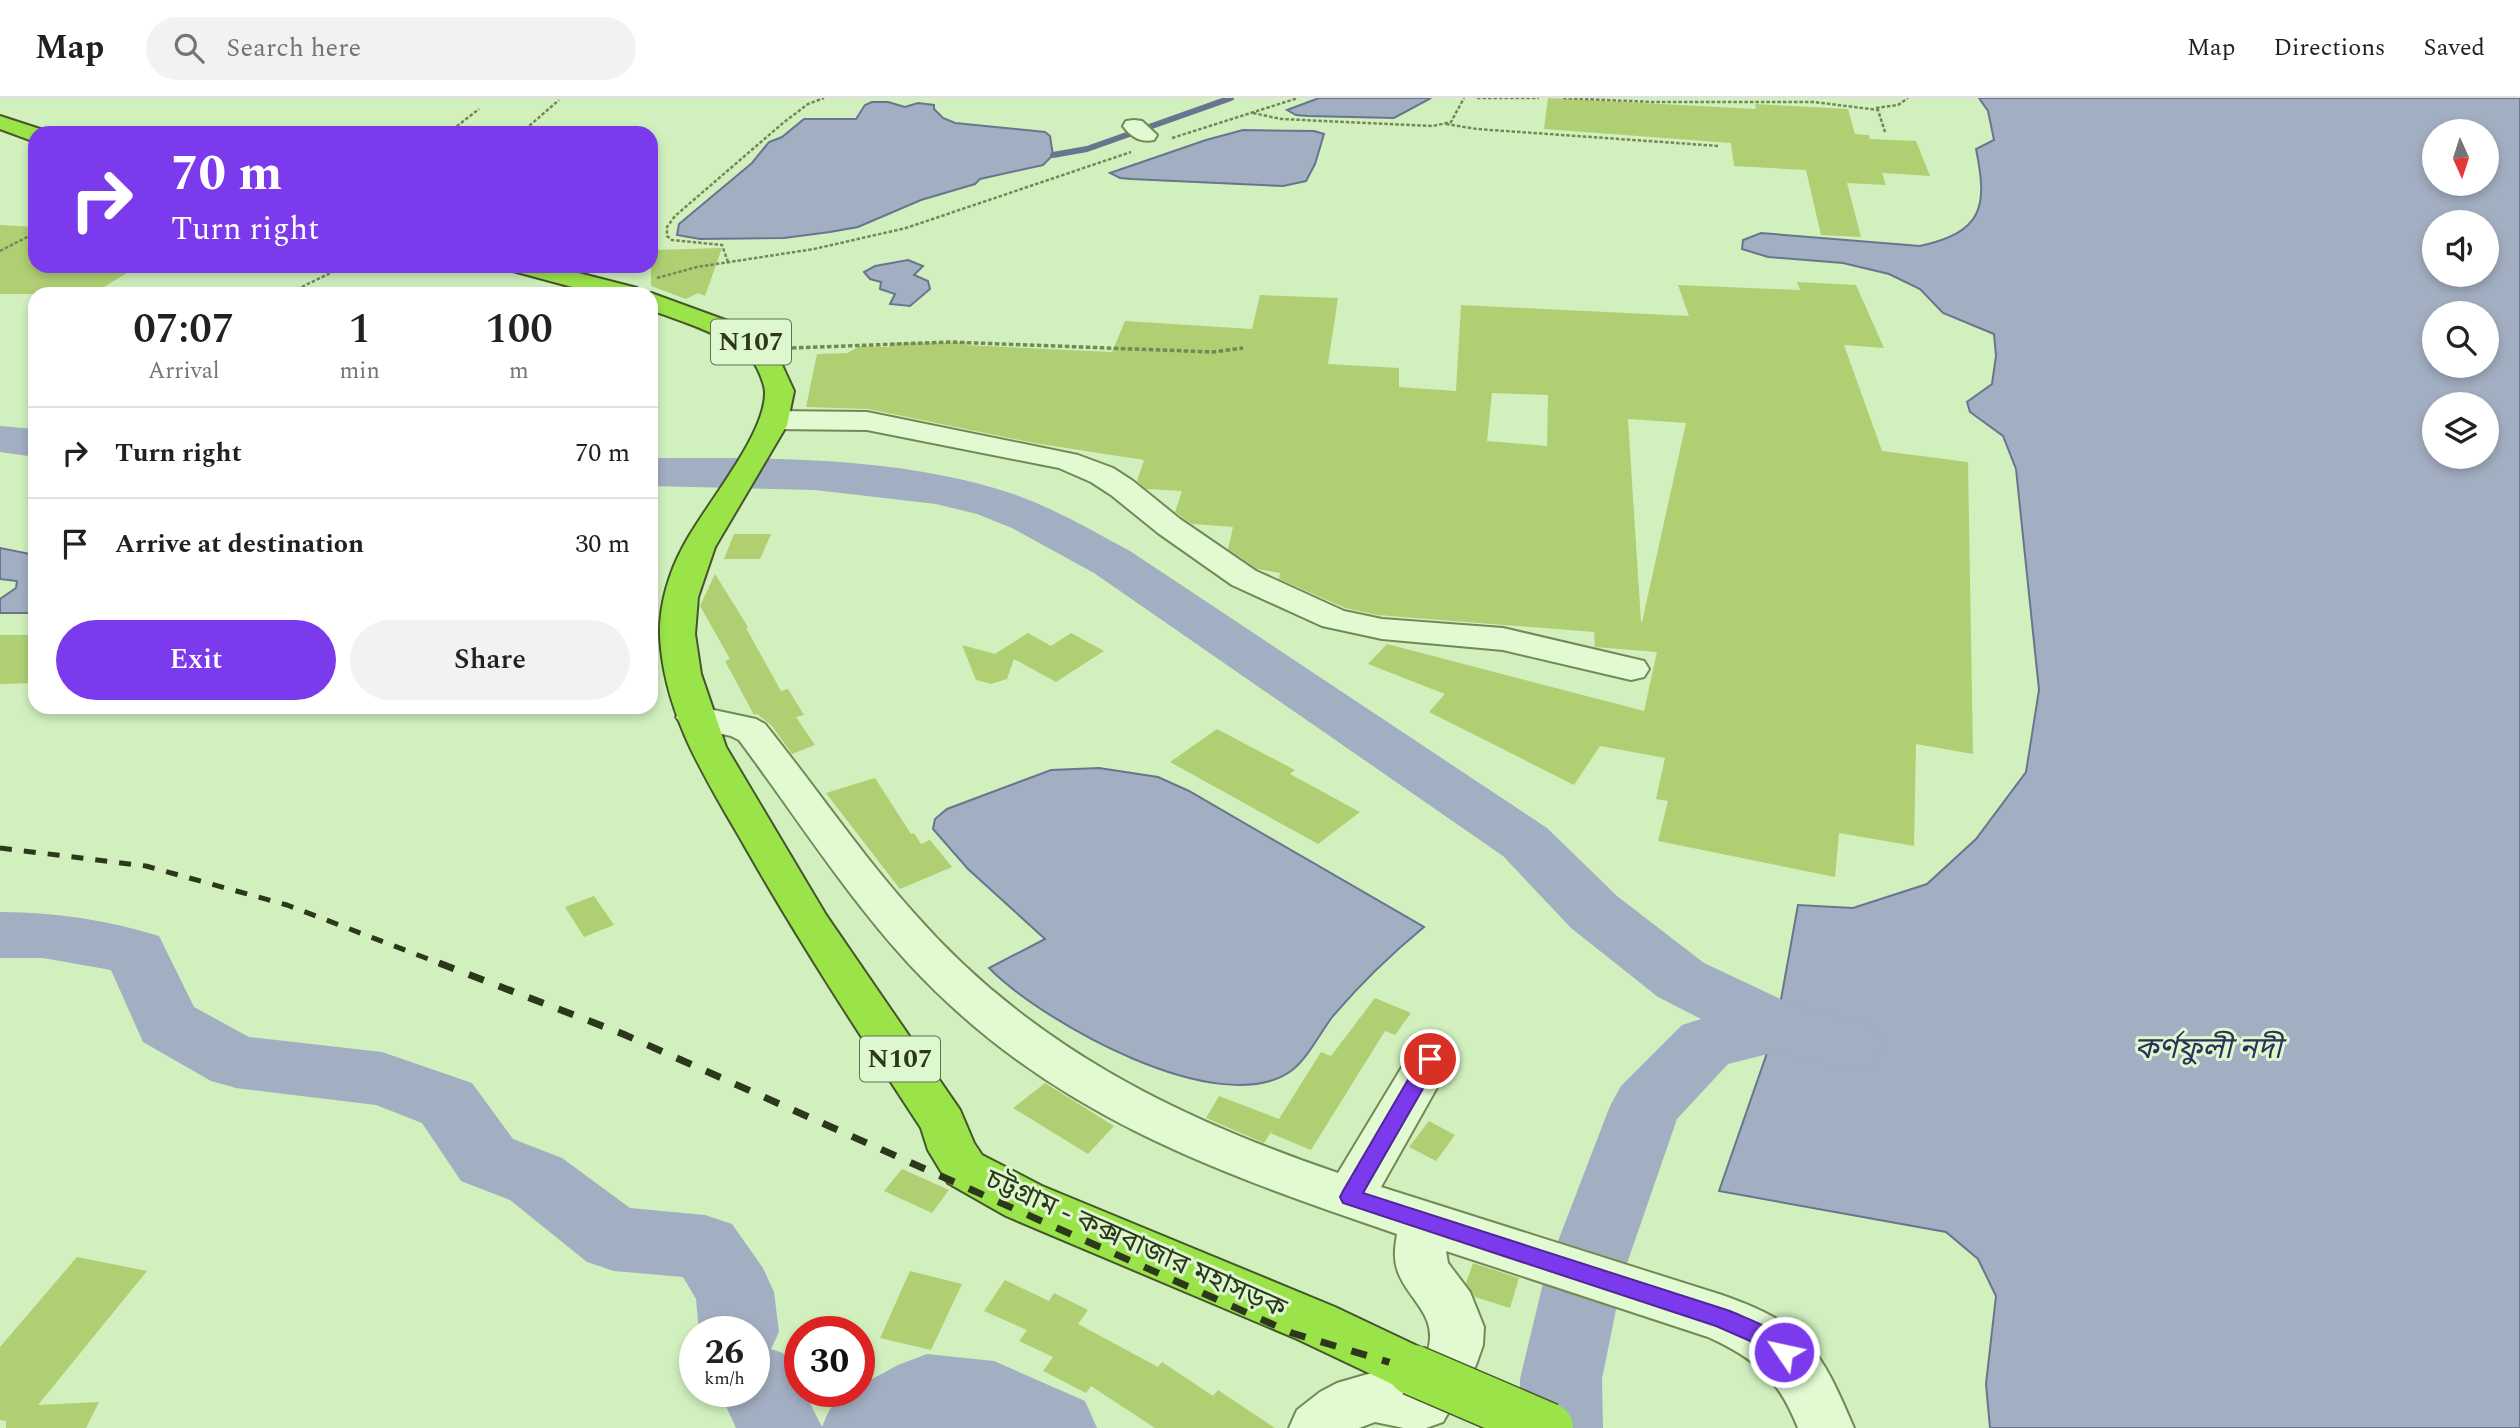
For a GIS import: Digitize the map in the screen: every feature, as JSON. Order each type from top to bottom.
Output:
[{"type":"highway","points":[[0,122],[28,132]]},
{"type":"highway","points":[[549,273],[603,287]]},
{"type":"highway","name":"N107","points":[[658,304],[733,332],[751,342],[764,354],[778,377],[781,393],[771,429]]},
{"type":"highway","name":"চট্টগ্রাম - কক্সবাজার মহাসড়ক","points":[[771,429],[722,509],[689,572],[678,614],[681,656],[695,717],[707,747],[811,926],[943,1123],[952,1150],[965,1168],[1024,1201],[1316,1323],[1413,1370],[1548,1428]]},
{"type":"street","points":[[771,429],[867,421],[1067,461],[1102,475],[1244,578],[1334,619],[1382,629],[1503,639],[1631,669]]},
{"type":"street","points":[[695,717],[743,727],[752,732],[868,890],[911,938],[953,981],[1051,1059],[1121,1103],[1173,1128],[1350,1197],[1722,1318],[1756,1333],[1784,1352],[1807,1382],[1826,1428]]},
{"type":"street","points":[[1350,1197],[1430,1059]]},
{"type":"street","points":[[1317,1428],[1337,1411],[1365,1397],[1385,1398],[1409,1406],[1423,1404],[1446,1373],[1456,1345],[1457,1327],[1451,1308],[1424,1272],[1420,1256],[1424,1222]]},
{"type":"path","points":[[728,262],[722,245],[672,240],[667,236],[667,227],[675,216],[783,123],[808,104],[824,98]]},
{"type":"path","points":[[640,287],[676,272],[814,249],[906,228],[1144,138],[1252,113],[1298,98]]},
{"type":"path","points":[[1446,124],[1454,119],[1464,98]]},
{"type":"path","points":[[1477,98],[1539,98]]},
{"type":"path","points":[[1563,98],[1680,102],[1794,101],[1875,108],[1898,105],[1908,98]]},
{"type":"path","points":[[529,126],[559,100]]},
{"type":"path","points":[[1875,108],[1885,132]]},
{"type":"path","points":[[457,126],[479,109]]},
{"type":"path","points":[[1252,113],[1281,119],[1413,126],[1446,124],[1477,130],[1719,146]]},
{"type":"path","points":[[0,251],[28,237]]},
{"type":"path","points":[[302,287],[330,273]]},
{"type":"path","points":[[764,354],[792,348],[910,340],[1017,342],[1213,352],[1243,348]]},
{"type":"water","points":[[1319,98],[1431,98],[1394,118],[1308,116],[1296,115],[1287,110]]},
{"type":"water","name":"কর্ণফুলী নদী","points":[[1979,98],[2520,98],[2520,1428],[1990,1428],[1986,1384],[1996,1296],[1978,1259],[1946,1232],[1719,1191],[1776,1027],[1798,905],[1853,908],[1927,884],[1976,839],[2026,772],[2039,690],[2016,469],[2003,436],[1970,412],[1967,402],[1992,384],[1996,356],[1994,334],[1943,313],[1920,289],[1889,274],[1843,263],[1768,257],[1742,249],[1743,240],[1761,233],[1920,246],[1941,240],[1957,233],[1969,224],[1976,214],[1981,187],[1976,149],[1994,140],[1988,111]]},
{"type":"water","points":[[888,102],[905,107],[918,103],[934,105],[934,109],[943,118],[955,123],[1045,132],[1050,136],[1053,155],[1043,165],[980,179],[975,184],[921,200],[858,227],[784,238],[700,239],[677,235],[679,224],[752,163],[769,142],[782,137],[804,119],[856,119],[865,105]]},
{"type":"water","points":[[1243,130],[1314,131],[1324,134],[1315,164],[1306,181],[1283,186],[1131,179],[1110,173],[1206,140]]},
{"type":"water","points":[[908,260],[923,266],[914,275],[928,281],[930,289],[910,306],[890,304],[895,294],[880,289],[881,282],[870,279],[864,272],[875,266]]},
{"type":"water","points":[[0,548],[28,554],[28,613],[0,613],[0,599],[16,588],[17,581],[0,579]]},
{"type":"water","points":[[1099,768],[1158,777],[1189,791],[1424,927],[1388,959],[1333,1016],[1297,1066],[1291,1071],[1259,1083],[1221,1084],[1178,1075],[1132,1058],[1088,1037],[1048,1014],[989,968],[1045,939],[968,869],[933,829],[935,819],[947,809],[1051,770]]},
{"type":"building","points":[[1548,98],[1756,109],[1755,104],[1848,109],[1855,134],[1869,135],[1870,139],[1916,141],[1930,176],[1882,173],[1886,185],[1847,183],[1861,237],[1821,235],[1806,170],[1734,166],[1731,143],[1544,129]]},
{"type":"building","points":[[0,225],[28,227],[28,273],[127,273],[104,287],[28,287],[28,294],[0,294]]},
{"type":"building","points":[[722,248],[705,296],[698,293],[686,299],[651,286],[651,273],[658,273],[658,250]]},
{"type":"building","points":[[1797,282],[1856,285],[1884,348],[1844,345],[1882,451],[1968,462],[1973,754],[1916,744],[1914,846],[1839,833],[1835,877],[1658,841],[1668,801],[1656,799],[1665,758],[1600,746],[1574,785],[1429,712],[1445,694],[1368,664],[1387,644],[1644,711],[1657,652],[1595,647],[1594,632],[1377,615],[1345,608],[1279,579],[1280,573],[1257,569],[1228,549],[1233,527],[1192,524],[1175,512],[1182,491],[1146,489],[1137,481],[1144,460],[1034,443],[868,409],[806,407],[817,354],[847,353],[860,346],[889,347],[891,343],[967,342],[966,345],[1112,352],[1125,321],[1252,329],[1260,295],[1338,298],[1328,364],[1399,368],[1399,387],[1456,391],[1461,305],[1689,316],[1678,285],[1800,290]],"holes":[[[1492,393],[1548,395],[1547,446],[1487,441]],[[1628,419],[1686,423],[1642,622],[1641,622]]]},
{"type":"building","points":[[734,534],[771,534],[760,559],[724,559]]},
{"type":"building","points":[[715,574],[748,627],[746,628],[781,691],[788,689],[804,715],[796,717],[815,745],[792,754],[771,725],[757,714],[754,715],[725,661],[730,659],[700,606]]},
{"type":"building","points":[[1028,633],[1051,646],[1071,633],[1104,651],[1056,682],[1014,659],[1007,679],[991,684],[976,680],[962,645],[995,654]]},
{"type":"building","points":[[0,635],[28,635],[28,683],[0,684]]},
{"type":"building","points":[[1217,729],[1295,770],[1290,774],[1360,812],[1318,844],[1170,762]]},
{"type":"building","points":[[875,778],[911,834],[914,833],[921,844],[930,840],[952,867],[900,889],[826,793]]},
{"type":"building","points":[[594,896],[614,925],[584,937],[565,907]]},
{"type":"building","points":[[1375,998],[1411,1013],[1395,1035],[1385,1031],[1311,1150],[1271,1133],[1264,1143],[1206,1118],[1219,1096],[1279,1119],[1321,1052],[1331,1056]]},
{"type":"building","points":[[1045,1083],[1114,1126],[1088,1154],[1013,1108]]},
{"type":"building","points":[[1429,1121],[1455,1135],[1436,1161],[1409,1147]]},
{"type":"building","points":[[902,1169],[949,1190],[932,1213],[884,1191]]},
{"type":"building","points":[[77,1257],[147,1271],[38,1405],[99,1402],[86,1428],[6,1428],[6,1421],[0,1420],[0,1347]]},
{"type":"building","points":[[1473,1263],[1519,1278],[1510,1308],[1475,1297],[1466,1283]]},
{"type":"building","points":[[910,1271],[962,1284],[931,1350],[880,1338]]},
{"type":"building","points":[[1005,1280],[1049,1301],[1054,1293],[1088,1310],[1078,1324],[1158,1367],[1162,1362],[1213,1396],[1218,1390],[1275,1428],[1155,1428],[1091,1386],[1086,1393],[1043,1371],[1053,1357],[1019,1341],[1027,1330],[984,1311]]},
{"type":"waterway","points":[[1053,155],[1087,149],[1231,98]]},
{"type":"waterway","points":[[0,439],[28,442]]},
{"type":"waterway","points":[[658,472],[774,474],[896,483],[976,498],[1029,517],[1112,562],[1525,842],[1594,912],[1681,980],[1776,1027]]},
{"type":"waterway","points":[[0,935],[43,935],[136,952],[167,1024],[236,1062],[382,1079],[447,1103],[487,1160],[536,1179],[614,1239],[705,1247],[735,1292],[737,1316]]},
{"type":"waterway","points":[[1561,1428],[1561,1379],[1584,1275],[1646,1106],[1706,1043],[1776,1027]]},
{"type":"waterway","points":[[1776,1027],[1852,1045]]},
{"type":"waterway","points":[[863,1428],[927,1391],[994,1399],[1055,1428]]},
{"type":"waterway","points":[[769,1407],[780,1428]]},
{"type":"railway","points":[[0,848],[146,866],[287,905],[444,965]]},
{"type":"railway","points":[[439,963],[623,1034],[1292,1333],[1415,1370],[1455,1387]]},
{"type":"railway","points":[[1455,1387],[1461,1378],[1578,1428]]},
{"type":"railway","points":[[1455,1387],[1549,1428]]},
{"type":"railway","points":[[1455,1387],[1445,1405],[1499,1428]]},
{"type":"route","points":[[1430,1059],[1350,1197],[1722,1318],[1756,1333],[1784,1352]]}]
